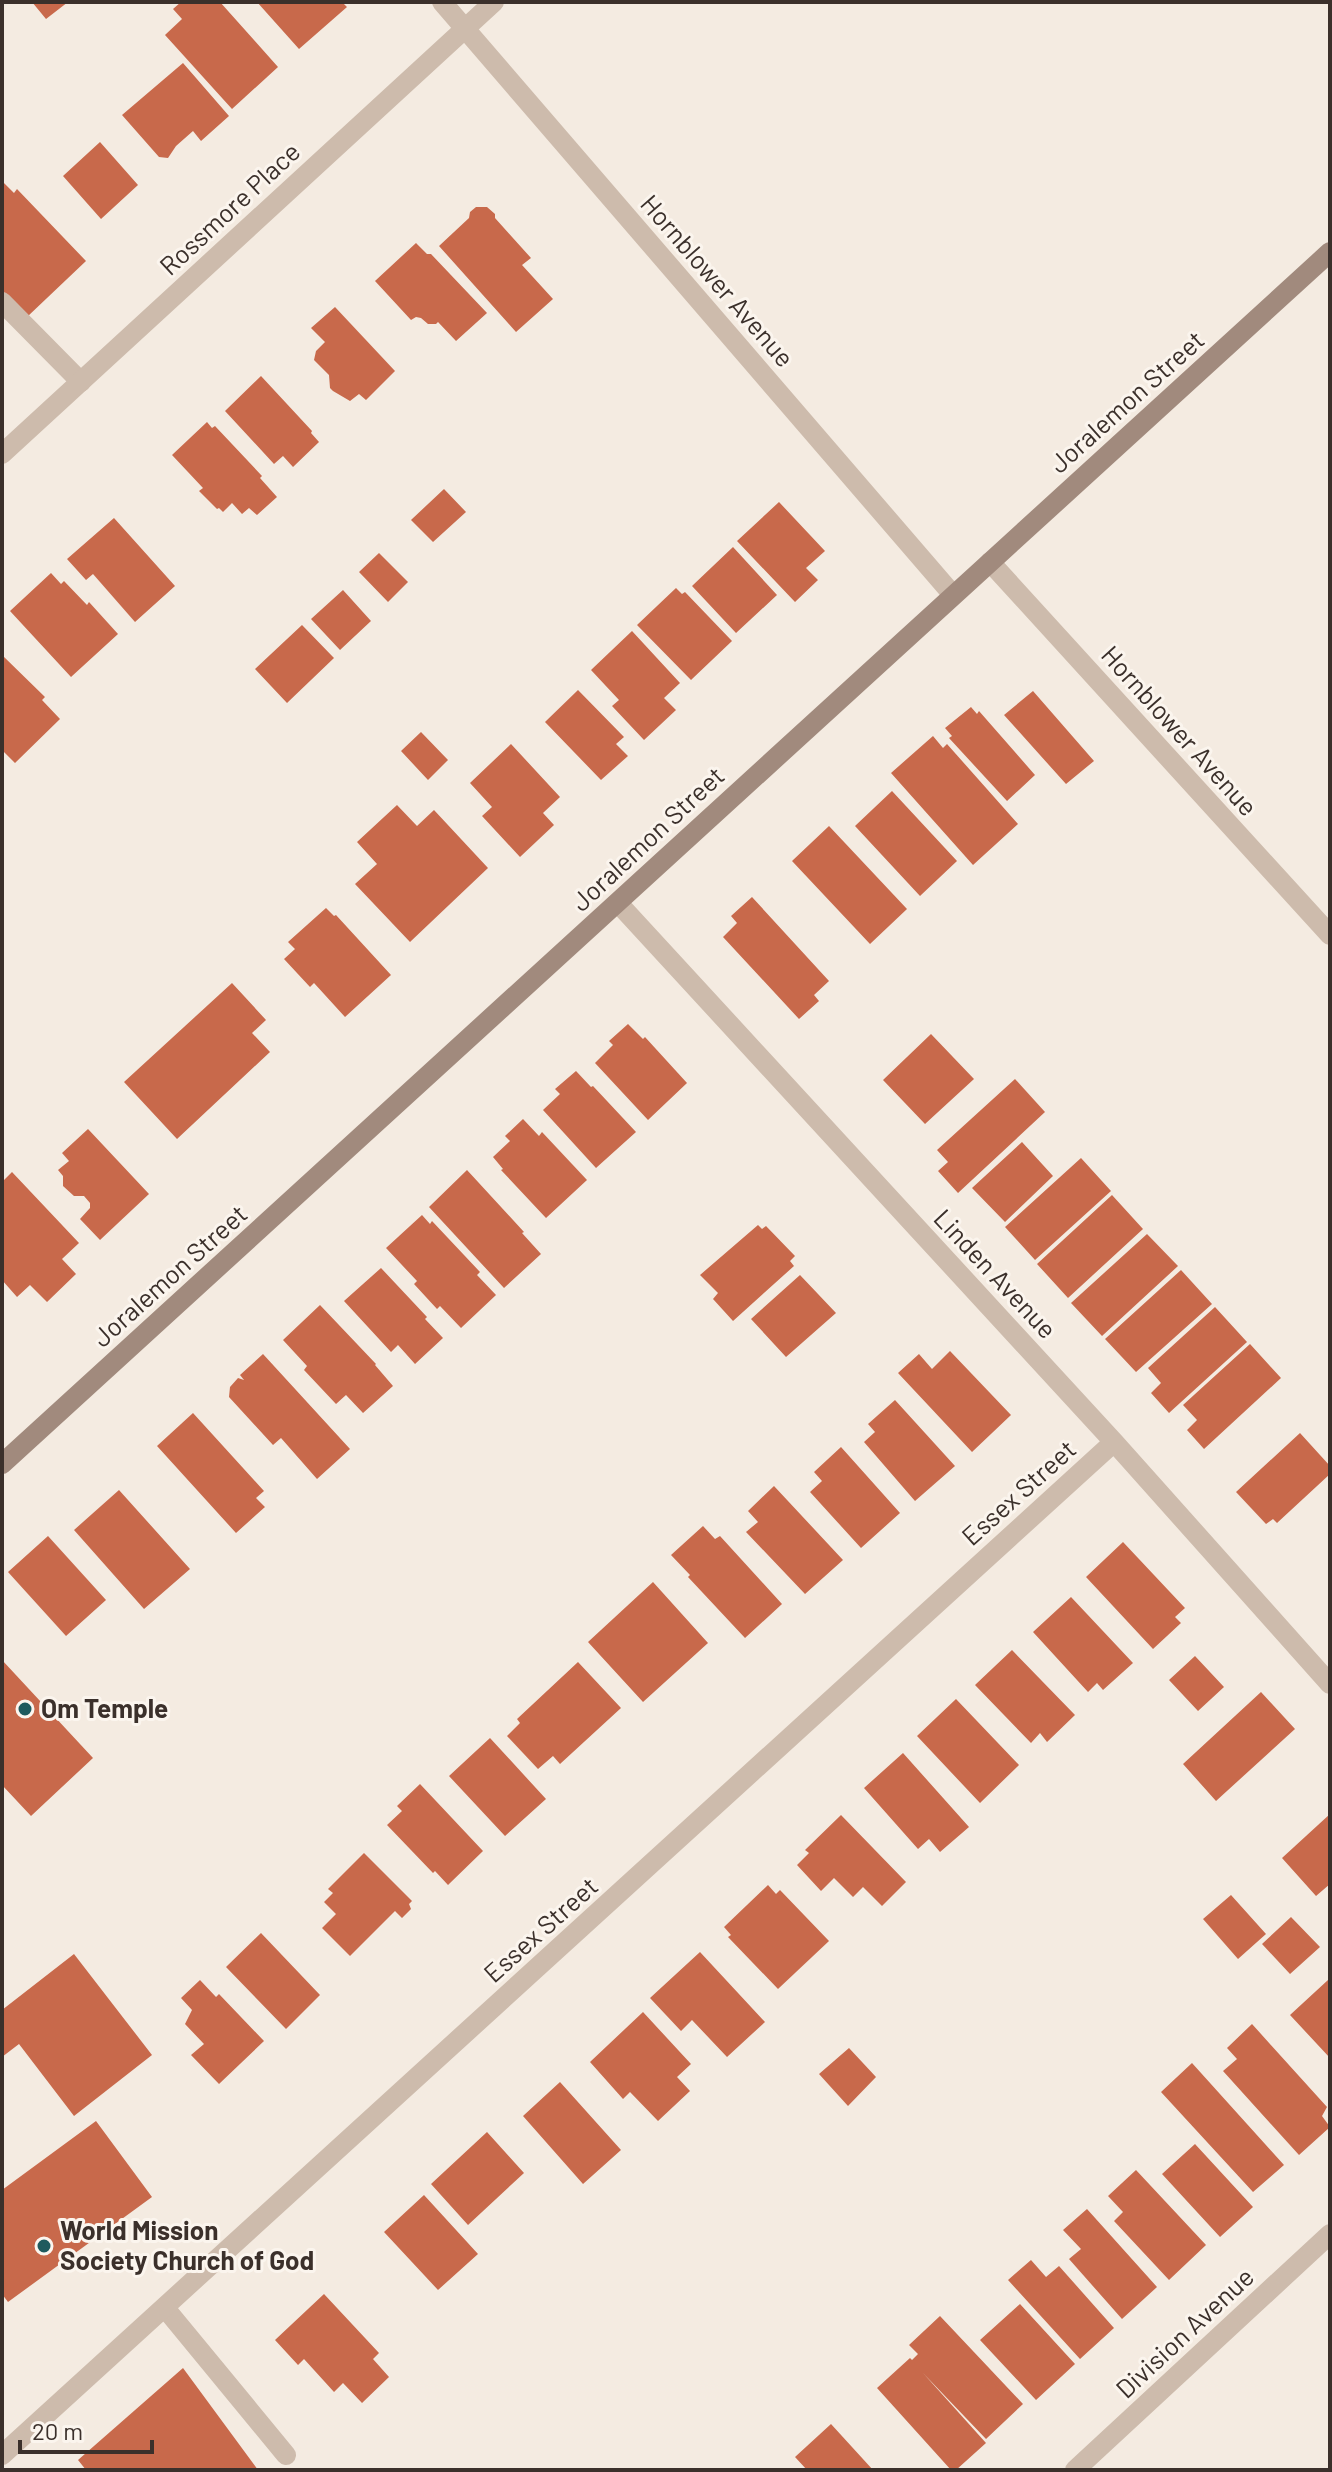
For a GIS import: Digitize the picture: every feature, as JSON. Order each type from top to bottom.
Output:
[{"type":"street","name":"Hornblower Avenue","points":[[442,2],[953,595]]},
{"type":"street","name":"Rossmore Place","points":[[2,454],[494,2]]},
{"type":"street","name":"Joralemon Street","points":[[2,1464],[1330,252]]},
{"type":"street","points":[[2,302],[81,382]]},
{"type":"street","name":"Hornblower Avenue","points":[[990,562],[1330,935]]},
{"type":"street","name":"Linden Avenue","points":[[618,903],[1114,1442],[1330,1684]]},
{"type":"street","name":"Essex Street","points":[[2,2455],[1114,1442]]},
{"type":"street","name":"Division Avenue","points":[[1075,2470],[1330,2234]]},
{"type":"street","points":[[165,2308],[286,2455]]},
{"type":"building","points":[[32,2],[68,2],[46,19]]},
{"type":"building","points":[[181,2],[220,2],[278,67],[232,109],[165,35],[182,19],[173,9]]},
{"type":"building","points":[[257,2],[342,2],[347,7],[299,49]]},
{"type":"building","points":[[183,63],[229,116],[201,141],[193,131],[168,158],[159,157],[122,115]]},
{"type":"building","points":[[100,142],[138,185],[101,219],[63,176]]},
{"type":"building","points":[[2,181],[14,193],[17,189],[86,261],[27,317],[2,290]]},
{"type":"building","points":[[476,207],[487,207],[495,214],[495,218],[531,258],[522,265],[553,299],[516,332],[439,246],[469,218]]},
{"type":"building","points":[[416,243],[431,254],[487,313],[456,341],[438,322],[428,324],[416,317],[411,320],[375,281]]},
{"type":"building","points":[[335,307],[395,371],[366,400],[359,394],[350,401],[333,391],[329,375],[314,360],[316,351],[325,342],[311,328]]},
{"type":"building","points":[[261,376],[319,442],[293,467],[283,456],[274,464],[225,411]]},
{"type":"building","points":[[207,422],[212,428],[215,426],[262,476],[260,478],[277,497],[257,515],[249,508],[242,514],[232,503],[223,512],[217,509],[199,491],[203,488],[172,455]]},
{"type":"building","points":[[444,489],[466,512],[433,542],[411,520]]},
{"type":"building","points":[[779,502],[825,551],[806,568],[818,580],[795,602],[737,541]]},
{"type":"building","points":[[114,518],[175,586],[135,622],[93,574],[86,580],[67,559]]},
{"type":"building","points":[[733,547],[777,595],[736,633],[692,586]]},
{"type":"building","points":[[379,553],[408,582],[388,602],[359,572]]},
{"type":"building","points":[[51,573],[61,584],[64,581],[87,605],[89,602],[118,634],[71,677],[10,611]]},
{"type":"building","points":[[676,588],[682,594],[685,592],[732,641],[691,680],[637,625]]},
{"type":"building","points":[[343,590],[371,621],[340,650],[311,619]]},
{"type":"building","points":[[302,625],[334,658],[287,703],[255,669]]},
{"type":"building","points":[[632,631],[680,683],[664,698],[676,710],[644,740],[612,706],[619,700],[591,670]]},
{"type":"building","points":[[2,655],[45,697],[42,700],[60,719],[15,763],[2,750]]},
{"type":"building","points":[[578,690],[624,737],[616,744],[628,756],[601,780],[545,722]]},
{"type":"building","points":[[1033,691],[1094,761],[1066,784],[1004,715]]},
{"type":"building","points":[[971,707],[977,714],[979,711],[1035,775],[1007,801],[949,738],[952,736],[945,728]]},
{"type":"building","points":[[421,732],[448,760],[428,780],[401,751]]},
{"type":"building","points":[[933,736],[943,748],[947,744],[1018,824],[973,865],[891,773]]},
{"type":"building","points":[[511,744],[560,797],[543,813],[554,825],[520,857],[482,816],[492,807],[470,783]]},
{"type":"building","points":[[892,791],[957,861],[920,896],[855,826]]},
{"type":"building","points":[[397,805],[417,826],[434,810],[488,868],[410,942],[355,884],[377,864],[357,842]]},
{"type":"building","points":[[829,826],[907,909],[870,944],[792,861]]},
{"type":"building","points":[[752,897],[829,981],[814,995],[819,1001],[799,1019],[723,937],[737,923],[731,916]]},
{"type":"building","points":[[326,908],[391,975],[345,1017],[314,983],[310,987],[284,959],[295,949],[288,942]]},
{"type":"building","points":[[232,983],[266,1020],[252,1033],[270,1052],[177,1139],[124,1082]]},
{"type":"building","points":[[628,1024],[643,1039],[645,1037],[687,1083],[648,1120],[595,1063],[613,1045],[609,1041]]},
{"type":"building","points":[[931,1034],[974,1079],[925,1124],[883,1080]]},
{"type":"building","points":[[576,1071],[636,1132],[596,1168],[543,1110],[560,1094],[555,1089]]},
{"type":"building","points":[[1015,1079],[1045,1112],[958,1193],[938,1171],[948,1162],[937,1150]]},
{"type":"building","points":[[523,1119],[539,1136],[542,1132],[587,1180],[546,1218],[501,1170],[493,1157],[510,1141],[505,1136]]},
{"type":"building","points":[[88,1129],[149,1194],[100,1240],[80,1219],[90,1208],[90,1203],[84,1196],[74,1196],[63,1186],[63,1176],[58,1170],[69,1161],[62,1153]]},
{"type":"building","points":[[1022,1142],[1053,1176],[1005,1222],[972,1188]]},
{"type":"building","points":[[1081,1158],[1111,1191],[1035,1260],[1005,1227]]},
{"type":"building","points":[[467,1170],[541,1254],[504,1288],[429,1207]]},
{"type":"building","points":[[12,1172],[79,1243],[62,1259],[76,1274],[47,1302],[30,1285],[17,1297],[2,1280],[2,1182]]},
{"type":"building","points":[[1112,1195],[1143,1229],[1068,1298],[1037,1264]]},
{"type":"building","points":[[422,1215],[430,1224],[432,1221],[480,1272],[477,1275],[496,1295],[461,1328],[440,1306],[437,1309],[414,1284],[417,1281],[386,1248]]},
{"type":"building","points":[[758,1225],[762,1229],[766,1226],[795,1256],[790,1261],[794,1266],[733,1321],[713,1299],[718,1293],[700,1275]]},
{"type":"building","points":[[1147,1234],[1178,1266],[1102,1336],[1071,1303]]},
{"type":"building","points":[[381,1268],[443,1338],[415,1364],[398,1345],[391,1352],[344,1301]]},
{"type":"building","points":[[1181,1270],[1212,1304],[1136,1372],[1105,1339]]},
{"type":"building","points":[[800,1275],[836,1313],[786,1357],[751,1319]]},
{"type":"building","points":[[320,1305],[393,1386],[363,1413],[346,1395],[336,1404],[304,1370],[307,1366],[283,1340]]},
{"type":"building","points":[[1215,1307],[1247,1342],[1169,1413],[1151,1393],[1161,1383],[1148,1368]]},
{"type":"building","points":[[1250,1344],[1281,1378],[1204,1449],[1187,1430],[1197,1420],[1183,1405]]},
{"type":"building","points":[[950,1351],[1011,1415],[972,1452],[898,1373],[919,1354],[932,1369]]},
{"type":"building","points":[[263,1354],[350,1449],[317,1479],[281,1438],[273,1445],[229,1397],[230,1387],[238,1378],[244,1380],[240,1375]]},
{"type":"building","points":[[895,1400],[955,1466],[915,1501],[864,1442],[875,1432],[868,1424]]},
{"type":"building","points":[[193,1413],[264,1491],[256,1498],[265,1507],[236,1533],[157,1446]]},
{"type":"building","points":[[1300,1433],[1330,1466],[1330,1474],[1277,1523],[1273,1519],[1266,1524],[1236,1492]]},
{"type":"building","points":[[841,1447],[900,1513],[861,1548],[810,1492],[822,1481],[814,1472]]},
{"type":"building","points":[[774,1486],[843,1560],[805,1594],[746,1532],[758,1522],[748,1511]]},
{"type":"building","points":[[119,1490],[190,1569],[144,1609],[74,1530]]},
{"type":"building","points":[[703,1526],[715,1539],[720,1536],[782,1604],[745,1638],[671,1555]]},
{"type":"building","points":[[48,1536],[106,1600],[66,1636],[8,1572]]},
{"type":"building","points":[[1123,1542],[1185,1608],[1175,1617],[1181,1623],[1153,1649],[1086,1577]]},
{"type":"building","points":[[653,1582],[708,1643],[643,1702],[588,1642]]},
{"type":"building","points":[[1071,1597],[1133,1663],[1103,1690],[1097,1683],[1088,1692],[1033,1632]]},
{"type":"building","points":[[1012,1650],[1075,1715],[1047,1742],[1040,1733],[1031,1743],[975,1685]]},
{"type":"building","points":[[1195,1656],[1224,1687],[1198,1711],[1169,1680]]},
{"type":"building","name":"Om Temple","points":[[2,1660],[93,1758],[31,1816],[2,1785]]},
{"type":"building","points":[[578,1662],[621,1708],[560,1764],[553,1756],[538,1769],[507,1736],[520,1723],[517,1719]]},
{"type":"building","points":[[1261,1692],[1295,1729],[1216,1801],[1183,1764]]},
{"type":"building","points":[[956,1699],[1019,1765],[980,1803],[917,1736]]},
{"type":"building","points":[[490,1738],[546,1799],[505,1836],[449,1776]]},
{"type":"building","points":[[903,1753],[969,1827],[940,1852],[929,1839],[918,1849],[864,1788]]},
{"type":"building","points":[[420,1784],[483,1851],[448,1885],[387,1825],[402,1811],[397,1806]]},
{"type":"building","points":[[1330,1814],[1330,1884],[1316,1896],[1282,1858]]},
{"type":"building","points":[[841,1815],[906,1882],[882,1906],[863,1887],[853,1897],[834,1878],[821,1891],[797,1865],[809,1853],[805,1850]]},
{"type":"building","points":[[364,1853],[412,1901],[409,1904],[411,1909],[402,1918],[395,1911],[350,1956],[322,1928],[336,1914],[324,1902],[333,1893],[328,1889]]},
{"type":"building","points":[[768,1885],[776,1894],[780,1890],[829,1941],[778,1989],[728,1937],[731,1935],[724,1927]]},
{"type":"building","points":[[1231,1895],[1266,1934],[1238,1959],[1203,1919]]},
{"type":"building","points":[[1291,1917],[1320,1947],[1290,1974],[1262,1944]]},
{"type":"building","points":[[261,1933],[320,1995],[286,2029],[226,1967]]},
{"type":"building","points":[[700,1952],[765,2022],[727,2057],[692,2020],[681,2031],[650,1998]]},
{"type":"building","points":[[74,1954],[152,2055],[74,2116],[19,2044],[2,2057],[2,2010]]},
{"type":"building","points":[[200,1980],[216,1997],[219,1994],[264,2041],[219,2084],[191,2055],[204,2044],[185,2024],[192,2010],[181,1998]]},
{"type":"building","points":[[1328,1980],[1330,1982],[1330,2058],[1290,2015]]},
{"type":"building","points":[[643,2012],[691,2064],[677,2077],[690,2091],[658,2121],[630,2092],[623,2099],[590,2062]]},
{"type":"building","points":[[1252,2024],[1327,2107],[1322,2116],[1330,2127],[1299,2155],[1223,2071],[1237,2059],[1227,2048]]},
{"type":"building","points":[[849,2048],[876,2077],[848,2106],[819,2074]]},
{"type":"building","points":[[1192,2063],[1284,2165],[1253,2192],[1161,2092]]},
{"type":"building","points":[[560,2082],[621,2150],[583,2184],[523,2116]]},
{"type":"building","name":"World Mission Society Church of God","points":[[96,2121],[152,2197],[8,2302],[2,2294],[2,2190]]},
{"type":"building","points":[[487,2132],[524,2173],[468,2225],[431,2184]]},
{"type":"building","points":[[1195,2144],[1253,2207],[1220,2237],[1162,2174]]},
{"type":"building","points":[[1136,2170],[1206,2245],[1169,2280],[1114,2221],[1123,2212],[1108,2196]]},
{"type":"building","points":[[424,2195],[478,2254],[438,2290],[384,2232]]},
{"type":"building","points":[[1087,2209],[1157,2287],[1122,2319],[1069,2259],[1081,2249],[1063,2230]]},
{"type":"building","points":[[1031,2260],[1046,2277],[1059,2266],[1114,2328],[1080,2359],[1008,2280]]},
{"type":"building","points":[[324,2294],[379,2353],[373,2359],[389,2377],[362,2403],[343,2383],[334,2392],[304,2359],[298,2365],[275,2340]]},
{"type":"building","points":[[1020,2304],[1075,2364],[1036,2400],[980,2340]]},
{"type":"building","points":[[940,2316],[1023,2404],[986,2439],[923,2373],[986,2443],[956,2470],[951,2470],[877,2388],[918,2354],[909,2345]]},
{"type":"building","points":[[183,2368],[258,2470],[86,2470],[78,2460]]},
{"type":"building","points":[[831,2424],[873,2470],[807,2470],[795,2457]]},
{"type":"place","name":"Om Temple","points":[[25,1709]]},
{"type":"place","name":"World Mission Society Church of God","points":[[44,2246]]}]
